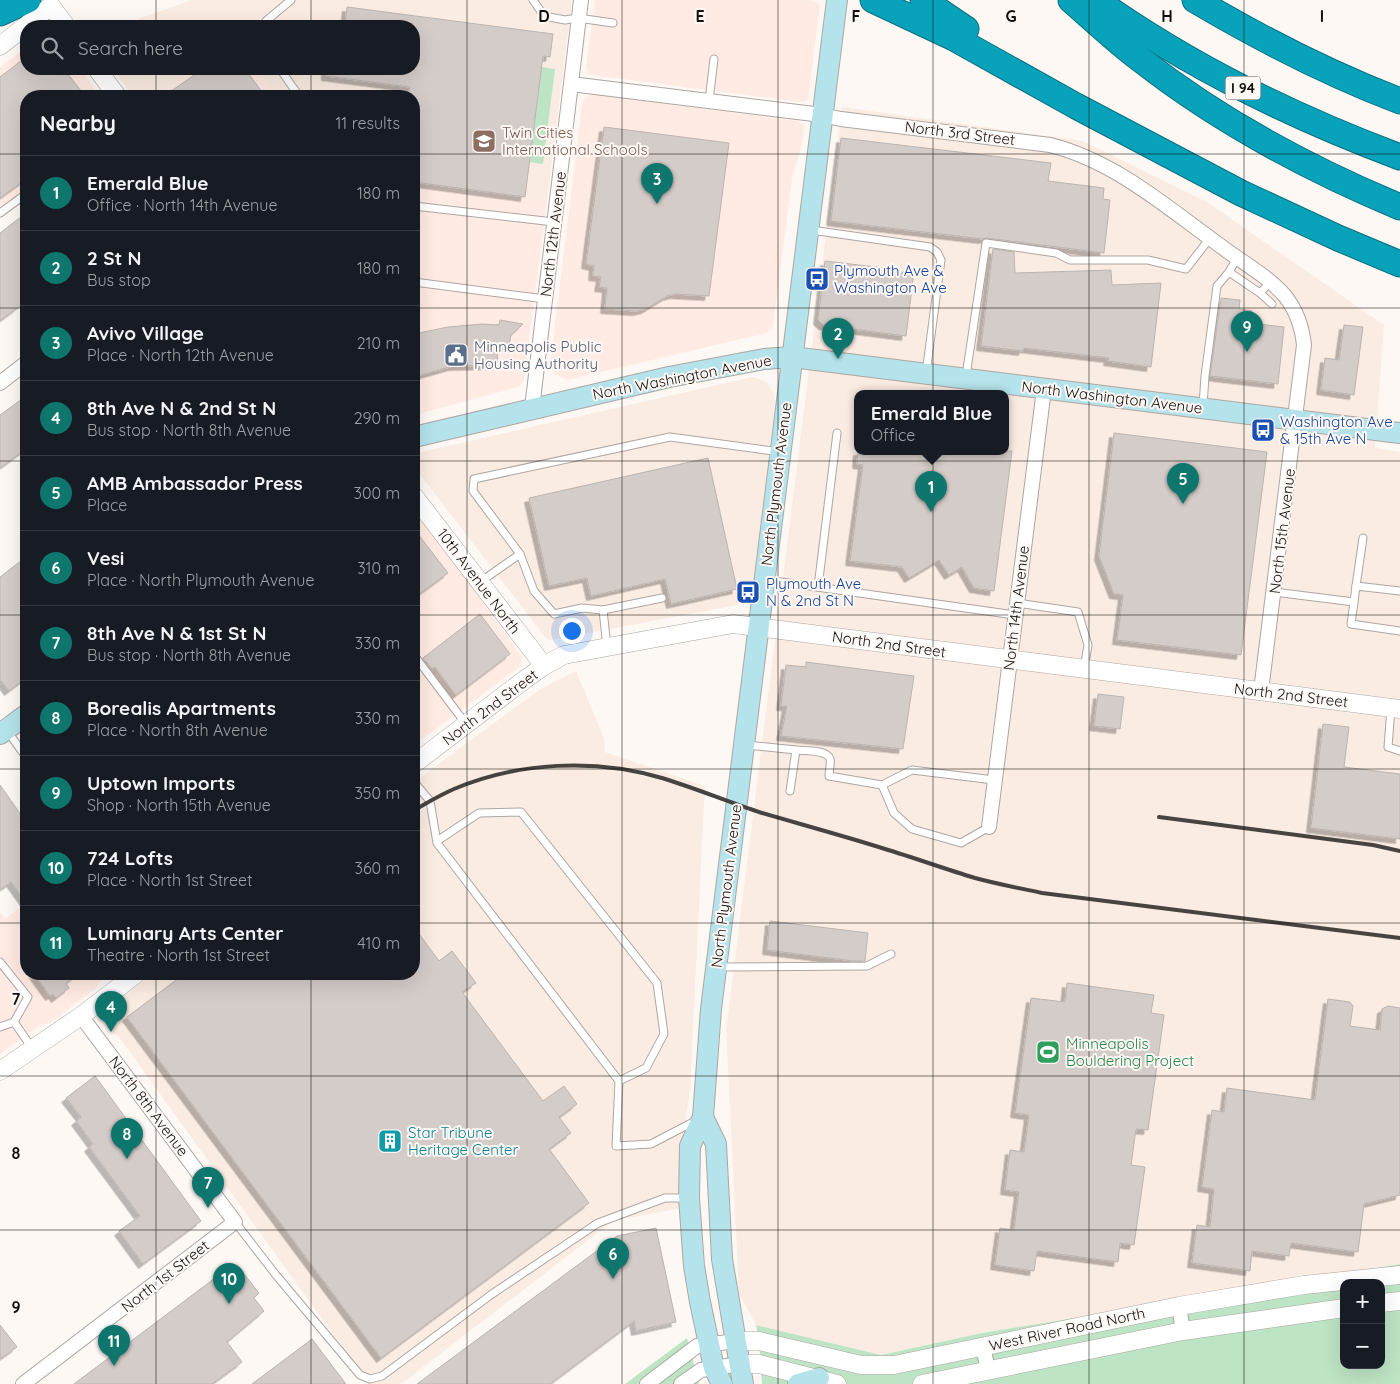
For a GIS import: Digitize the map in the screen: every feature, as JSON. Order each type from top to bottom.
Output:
[{"type":"highway","points":[[873,0],[954,38],[1076,106],[1241,193],[1338,238],[1400,264]]},
{"type":"highway","points":[[923,0],[1012,58],[1241,193]]},
{"type":"highway","points":[[1072,0],[1142,60],[1210,107],[1303,161],[1351,186],[1400,207]]},
{"type":"highway","name":"I 94","points":[[1096,0],[1164,45],[1214,74],[1291,112],[1400,158]]},
{"type":"highway","points":[[1196,0],[1314,64],[1400,101]]},
{"type":"highway","points":[[0,13],[39,3]]},
{"type":"highway","points":[[1314,64],[1400,90]]},
{"type":"main road","name":"North Plymouth Avenue","points":[[718,1376],[709,1344],[694,1266],[689,1198],[690,1146],[703,1117],[716,967],[836,5]]},
{"type":"main road","name":"North Washington Avenue","points":[[420,436],[669,377],[764,359],[792,357],[1400,433]]},
{"type":"main road","points":[[2,728],[20,718]]},
{"type":"main road","name":"North Plymouth Avenue","points":[[703,1117],[716,1144],[722,1259],[743,1384]]},
{"type":"main road","points":[[798,1384],[828,1381]]},
{"type":"street","name":"North 12th Avenue","points":[[532,408],[581,0]]},
{"type":"street","points":[[24,20],[39,3],[59,20]]},
{"type":"street","points":[[0,46],[20,24]]},
{"type":"street","points":[[101,75],[113,90]]},
{"type":"street","name":"North 3rd Street","points":[[571,84],[822,115],[1050,145],[1067,149],[1082,155],[1133,183],[1270,282],[1286,297],[1297,313]]},
{"type":"street","name":"North 15th Avenue","points":[[1261,691],[1304,345],[1302,327],[1297,313]]},
{"type":"street","points":[[0,383],[20,368]]},
{"type":"street","name":"North 14th Avenue","points":[[989,827],[1044,389]]},
{"type":"street","name":"10th Avenue North","points":[[420,504],[544,666]]},
{"type":"street","name":"North 2nd Street","points":[[420,758],[544,666],[564,655],[733,624],[1396,708]]},
{"type":"street","points":[[0,1071],[81,1016],[125,980]]},
{"type":"street","name":"North 8th Avenue","points":[[81,1016],[235,1222]]},
{"type":"street","name":"North 1st Street","points":[[23,1384],[235,1222]]},
{"type":"street","name":"West River Road North","points":[[736,1341],[759,1341],[861,1365],[894,1365],[1179,1306],[1304,1285],[1400,1275]]},
{"type":"street","points":[[1385,1303],[1400,1301]]},
{"type":"street","points":[[1179,1306],[1183,1331]]},
{"type":"street","name":"West River Road North","points":[[922,1384],[1183,1331],[1340,1309]]},
{"type":"street","points":[[647,1384],[697,1346],[736,1341]]},
{"type":"street","points":[[983,1347],[988,1370]]},
{"type":"street","points":[[681,1384],[702,1370],[718,1376],[740,1364],[760,1364],[828,1381]]},
{"type":"lane","points":[[267,20],[291,0]]},
{"type":"lane","points":[[533,0],[544,16],[565,20],[578,18],[613,23]]},
{"type":"lane","points":[[709,101],[714,59]]},
{"type":"lane","points":[[284,75],[295,90]]},
{"type":"lane","points":[[0,214],[20,199]]},
{"type":"lane","points":[[420,207],[554,222]]},
{"type":"lane","points":[[808,229],[930,247],[937,252],[941,260],[926,374]]},
{"type":"lane","points":[[966,379],[986,243],[1056,253],[1070,260],[1148,260],[1186,269],[1210,238]]},
{"type":"lane","points":[[1203,409],[1205,376],[1217,286],[1229,272],[1237,258]]},
{"type":"lane","points":[[1246,284],[1255,271]]},
{"type":"lane","points":[[1229,272],[1260,293],[1272,304]]},
{"type":"lane","points":[[1260,293],[1270,282]]},
{"type":"lane","points":[[420,283],[545,299]]},
{"type":"lane","points":[[818,587],[837,433]]},
{"type":"lane","points":[[662,598],[604,610],[582,608],[554,614],[534,591],[520,554],[473,491],[474,479],[670,437],[780,452]]},
{"type":"lane","points":[[1363,538],[1351,624],[1400,631]]},
{"type":"lane","points":[[480,582],[520,554]]},
{"type":"lane","points":[[764,580],[1016,609],[1078,612],[1088,645],[1084,669]]},
{"type":"lane","points":[[1356,586],[1400,592]]},
{"type":"lane","points":[[1274,592],[1354,602]]},
{"type":"lane","points":[[604,610],[607,647]]},
{"type":"lane","points":[[420,663],[466,724]]},
{"type":"lane","points":[[1396,708],[1388,748],[1400,751]]},
{"type":"lane","points":[[2,728],[20,750]]},
{"type":"lane","points":[[744,745],[825,753],[830,761],[829,776],[882,785],[912,770],[994,780]]},
{"type":"lane","points":[[790,791],[796,750]]},
{"type":"lane","points":[[882,785],[894,813],[912,829],[961,843],[989,827]]},
{"type":"lane","points":[[420,789],[430,801],[437,841],[619,1081],[616,1146],[652,1144],[703,1117]]},
{"type":"lane","points":[[437,841],[479,813],[521,812],[657,983],[664,1034],[646,1068],[619,1081]]},
{"type":"lane","points":[[716,967],[867,966],[891,954]]},
{"type":"lane","points":[[0,962],[28,997],[14,1022],[0,1027]]},
{"type":"lane","points":[[14,1022],[32,1049]]},
{"type":"lane","points":[[235,1222],[276,1275],[360,1375],[370,1379],[382,1376],[492,1294],[598,1223],[665,1198],[689,1198]]},
{"type":"shaded area","name":"Twin Cities International Schools","points":[[192,0],[572,0],[547,202],[420,186],[420,90],[272,90],[261,75],[420,75],[420,20],[137,20]]},
{"type":"shaded area","points":[[595,0],[810,0],[820,4],[808,100],[800,102],[591,75],[588,73],[586,66]]},
{"type":"shaded area","points":[[20,52],[20,75],[84,75],[96,90],[20,90],[20,198],[0,214],[0,67]]},
{"type":"shaded area","points":[[117,75],[187,75],[165,90],[129,90]]},
{"type":"shaded area","points":[[187,75],[261,75],[272,90],[165,90]]},
{"type":"shaded area","points":[[591,94],[798,121],[805,126],[792,179],[773,326],[767,333],[567,380],[554,374],[550,366],[582,104],[585,97]]},
{"type":"shaded area","points":[[842,107],[1083,141],[1207,202],[1384,325],[1375,448],[1400,452],[1400,1264],[982,1333],[881,1355],[756,1325],[739,1293],[726,1030]]},
{"type":"shaded area","points":[[420,186],[547,202],[524,379],[520,386],[420,413]]},
{"type":"shaded area","points":[[753,377],[767,382],[773,392],[775,401],[752,596],[743,604],[551,640],[546,638],[420,475],[421,452]]},
{"type":"shaded area","points":[[420,517],[522,657],[521,665],[420,741]]},
{"type":"shaded area","points":[[576,671],[604,738],[605,752],[705,786],[690,1090],[679,1165],[681,1208],[613,1221],[401,1384],[369,1384],[119,1037],[109,1031],[102,1021],[101,1015],[103,1011],[146,980],[420,980],[420,778],[539,690]]},
{"type":"shaded area","points":[[20,908],[20,980],[101,980],[96,988],[50,1023],[39,1026],[0,1054],[0,912],[5,919]]},
{"type":"green space","points":[[541,67],[555,69],[543,164],[529,162]]},
{"type":"green space","points":[[1400,1264],[1400,1384],[762,1384],[756,1325],[881,1355],[982,1333]]},
{"type":"green space","points":[[687,1338],[699,1384],[625,1384]]},
{"type":"building","points":[[347,7],[553,34],[550,57],[543,56],[525,197],[420,183],[420,90],[409,90],[410,87],[326,75],[420,75],[420,20],[346,20]]},
{"type":"building","points":[[20,62],[20,75],[69,75],[80,90],[20,90],[20,183],[0,198],[0,77]]},
{"type":"building","points":[[194,75],[249,75],[261,90],[173,90]]},
{"type":"building","points":[[604,127],[729,143],[709,296],[675,294],[667,296],[646,309],[637,311],[605,309],[607,288],[599,287],[601,277],[593,276],[594,266],[586,264]]},
{"type":"building","points":[[841,138],[1051,163],[1048,181],[1104,188],[1103,199],[1110,200],[1104,253],[831,221]]},
{"type":"building","points":[[20,218],[20,306],[0,321],[0,233]]},
{"type":"building","points":[[993,249],[1014,252],[1015,273],[1111,270],[1112,285],[1161,283],[1151,367],[1108,361],[1109,358],[1024,348],[1023,351],[981,346]]},
{"type":"building","points":[[825,261],[893,269],[898,276],[904,271],[914,272],[906,336],[823,325],[818,320]]},
{"type":"building","points":[[1221,298],[1240,300],[1239,309],[1252,311],[1250,323],[1284,327],[1278,384],[1210,376]]},
{"type":"building","name":"Minneapolis Public Housing Authority","points":[[500,320],[523,324],[511,335],[509,346],[498,345],[497,365],[453,366],[420,375],[420,333],[448,327],[482,324],[499,325]]},
{"type":"building","points":[[1344,325],[1363,327],[1354,395],[1321,390],[1325,358],[1339,360]]},
{"type":"building","points":[[20,400],[20,453],[0,468],[0,415]]},
{"type":"building","points":[[1114,433],[1267,452],[1241,655],[1117,640],[1123,595],[1114,594],[1099,556]]},
{"type":"building","points":[[1009,451],[1012,451],[994,591],[974,588],[962,567],[949,575],[939,560],[909,578],[902,567],[850,561],[863,465],[857,464],[858,455],[1009,455]]},
{"type":"building","points":[[708,458],[737,589],[671,604],[665,579],[591,596],[587,578],[549,586],[529,498]]},
{"type":"building","points":[[420,537],[448,573],[420,594]]},
{"type":"building","points":[[20,562],[20,683],[9,691],[0,679],[0,577]]},
{"type":"building","points":[[480,614],[510,654],[456,695],[435,667],[432,669],[423,658]]},
{"type":"building","points":[[806,662],[914,676],[903,749],[781,736],[787,706],[781,706],[786,665],[806,667]]},
{"type":"building","points":[[1098,694],[1124,697],[1120,729],[1094,726]]},
{"type":"building","points":[[1323,724],[1349,727],[1344,767],[1400,774],[1400,839],[1311,828]]},
{"type":"building","points":[[0,785],[20,813],[20,895],[11,882],[0,890]]},
{"type":"building","points":[[770,921],[868,933],[865,961],[767,950]]},
{"type":"building","name":"Star Tribune Heritage Center","points":[[420,935],[439,961],[452,951],[476,983],[462,992],[543,1101],[564,1086],[577,1104],[559,1117],[571,1133],[549,1149],[589,1203],[381,1358],[127,1017],[176,980],[420,980]]},
{"type":"building","points":[[38,980],[70,980],[66,983],[69,988],[56,998],[53,994],[50,996]]},
{"type":"building","points":[[1067,983],[1154,995],[1151,1013],[1164,1015],[1148,1130],[1136,1129],[1131,1165],[1145,1167],[1134,1245],[1120,1243],[1118,1262],[1037,1251],[1034,1271],[995,1265],[1000,1228],[1014,1230],[1019,1192],[1005,1190],[1010,1150],[1024,1152],[1029,1115],[1015,1113],[1031,998],[1065,1002]]},
{"type":"building","points":[[1328,999],[1350,1002],[1353,1006],[1350,1026],[1380,1030],[1382,1009],[1388,1006],[1400,1008],[1400,1195],[1364,1204],[1358,1252],[1291,1243],[1289,1256],[1252,1251],[1250,1271],[1192,1263],[1197,1225],[1210,1227],[1214,1189],[1202,1187],[1212,1110],[1224,1112],[1227,1088],[1315,1100]]},
{"type":"building","points":[[95,1076],[201,1221],[143,1264],[119,1231],[140,1216],[89,1147],[93,1144],[76,1121],[81,1117],[66,1098]]},
{"type":"building","points":[[656,1228],[676,1322],[636,1331],[634,1321],[550,1384],[417,1384],[617,1236]]},
{"type":"building","points":[[231,1266],[239,1278],[244,1274],[259,1293],[254,1298],[264,1311],[227,1342],[242,1362],[212,1384],[74,1384]]},
{"type":"building","points":[[0,1325],[17,1347],[0,1359]]},
{"type":"building","points":[[312,1339],[346,1384],[252,1384]]},
{"type":"railway","points":[[420,807],[454,789],[504,773],[530,768],[557,766],[610,767],[662,778],[762,813],[870,844],[975,878],[1008,886],[1042,893],[1400,938]]},
{"type":"railway","points":[[1159,817],[1373,845],[1400,851]]},
{"type":"place","name":"Twin Cities International Schools","points":[[484,141]]},
{"type":"place","name":"Avivo Village","points":[[657,204]]},
{"type":"place","name":"Plymouth Ave & Washington Ave","points":[[817,279]]},
{"type":"place","name":"Uptown Imports","points":[[1247,352]]},
{"type":"place","name":"Minneapolis Public Housing Authority","points":[[456,355]]},
{"type":"place","name":"2 St N","points":[[838,359]]},
{"type":"place","name":"Washington Ave & 15th Ave N","points":[[1263,430]]},
{"type":"place","name":"AMB Ambassador Press","points":[[1183,504]]},
{"type":"place","name":"Emerald Blue","points":[[931,512]]},
{"type":"place","name":"Plymouth Ave N & 2nd St N","points":[[748,592]]},
{"type":"place","name":"8th Ave N & 2nd St N","points":[[111,1032]]},
{"type":"place","name":"Minneapolis Bouldering Project","points":[[1048,1052]]},
{"type":"place","name":"Star Tribune Heritage Center","points":[[390,1141]]},
{"type":"place","name":"Borealis Apartments","points":[[127,1159]]},
{"type":"place","name":"8th Ave N & 1st St N","points":[[208,1208]]},
{"type":"place","name":"Vesi","points":[[613,1279]]},
{"type":"place","name":"724 Lofts","points":[[229,1304]]},
{"type":"place","name":"Luminary Arts Center","points":[[114,1366]]}]
